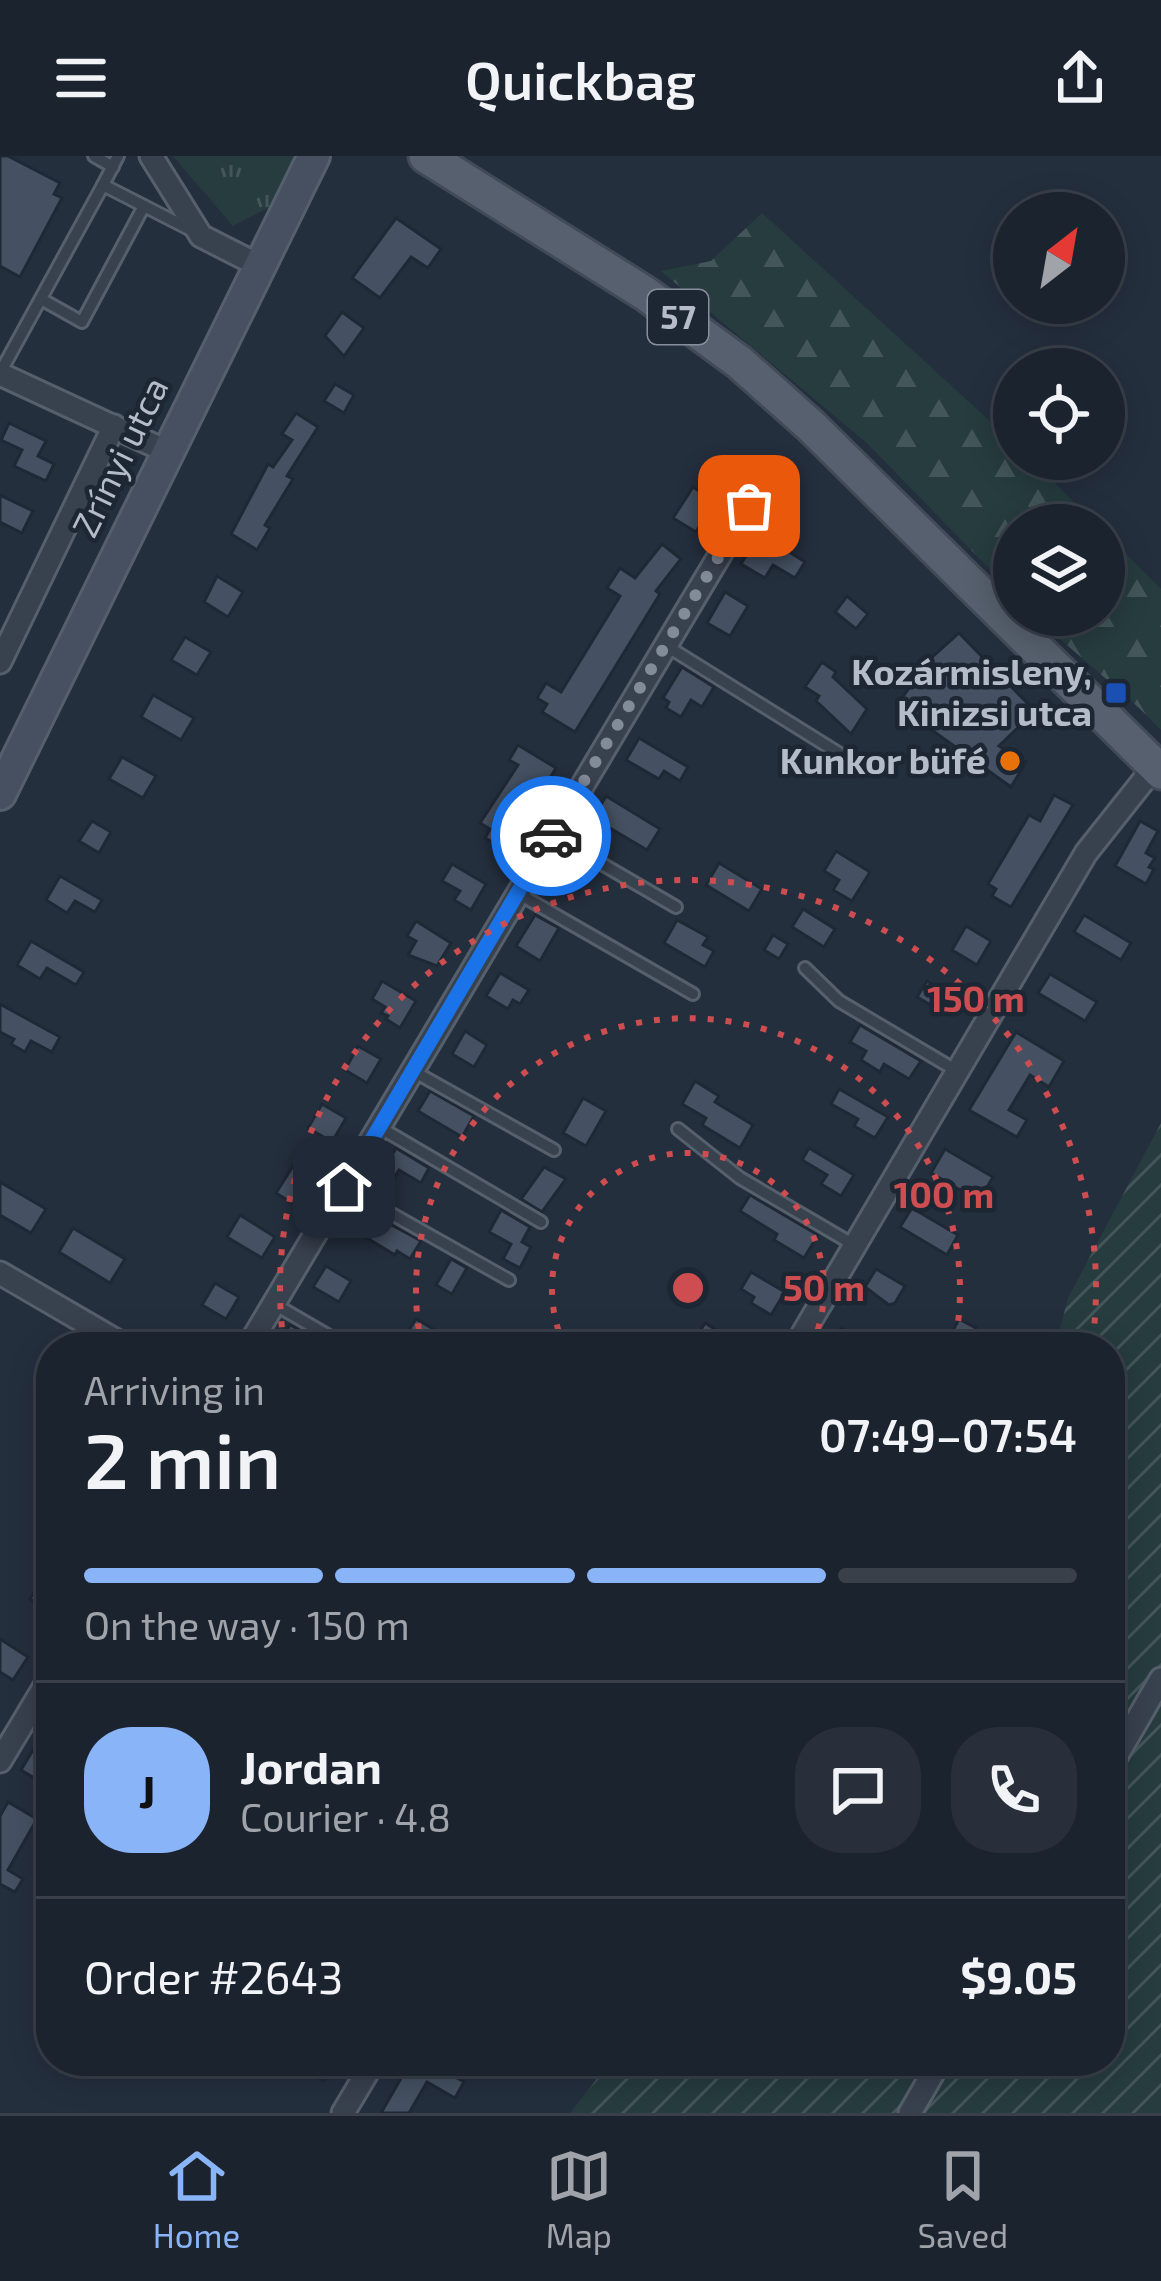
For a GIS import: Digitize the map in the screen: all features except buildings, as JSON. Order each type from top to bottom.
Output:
[{"type":"main road","name":"Zrínyi utca","points":[[0,794],[314,156]]},
{"type":"main road","name":"57","points":[[426,156],[646,294],[739,362],[1158,769]]},
{"type":"street","points":[[151,156],[201,236],[258,265]]},
{"type":"street","points":[[0,373],[166,452]]},
{"type":"street","points":[[0,662],[113,426]]},
{"type":"street","points":[[257,1332],[749,506]]},
{"type":"street","points":[[804,1332],[1087,853],[1158,769]]},
{"type":"street","points":[[0,1274],[101,1332]]},
{"type":"street","points":[[1125,1741],[1161,1678]]},
{"type":"street","points":[[0,1761],[36,1701]]},
{"type":"street","points":[[344,2113],[365,2076]]},
{"type":"street","points":[[910,2113],[931,2076]]},
{"type":"lane","points":[[0,373],[115,161],[94,156]]},
{"type":"lane","points":[[103,185],[201,236]]},
{"type":"lane","points":[[41,298],[82,322],[144,206]]},
{"type":"lane","points":[[665,645],[840,754]]},
{"type":"lane","points":[[552,835],[676,907]]},
{"type":"lane","points":[[518,893],[693,994]]},
{"type":"lane","points":[[805,968],[839,1001],[957,1071]]},
{"type":"lane","points":[[412,1071],[554,1150]]},
{"type":"lane","points":[[379,1127],[542,1222]]},
{"type":"lane","points":[[678,1129],[740,1178],[854,1245]]},
{"type":"lane","points":[[344,1187],[509,1280]]},
{"type":"lane","points":[[274,1304],[322,1332]]},
{"type":"green space","points":[[173,156],[304,156],[277,203],[233,226]]},
{"type":"green space","points":[[762,213],[993,424],[993,480],[1051,480],[1076,504],[993,504],[993,572],[867,443],[661,271],[711,261]]},
{"type":"green space","points":[[1125,553],[1161,589],[1161,730],[1130,700],[1057,636],[1125,636]]},
{"type":"green space","points":[[1161,1123],[1161,2113],[570,2113],[599,2076],[1125,2076],[1125,1332],[1059,1332],[1068,1298]]},
{"type":"way so far","points":[[551,836],[749,506]]},
{"type":"place","name":"Kozármisleny, Kinizsi utca","points":[[1116,693]]},
{"type":"place","name":"Kunkor büfé","points":[[1010,761]]},
{"type":"route","points":[[344,1187],[551,836]]}]
